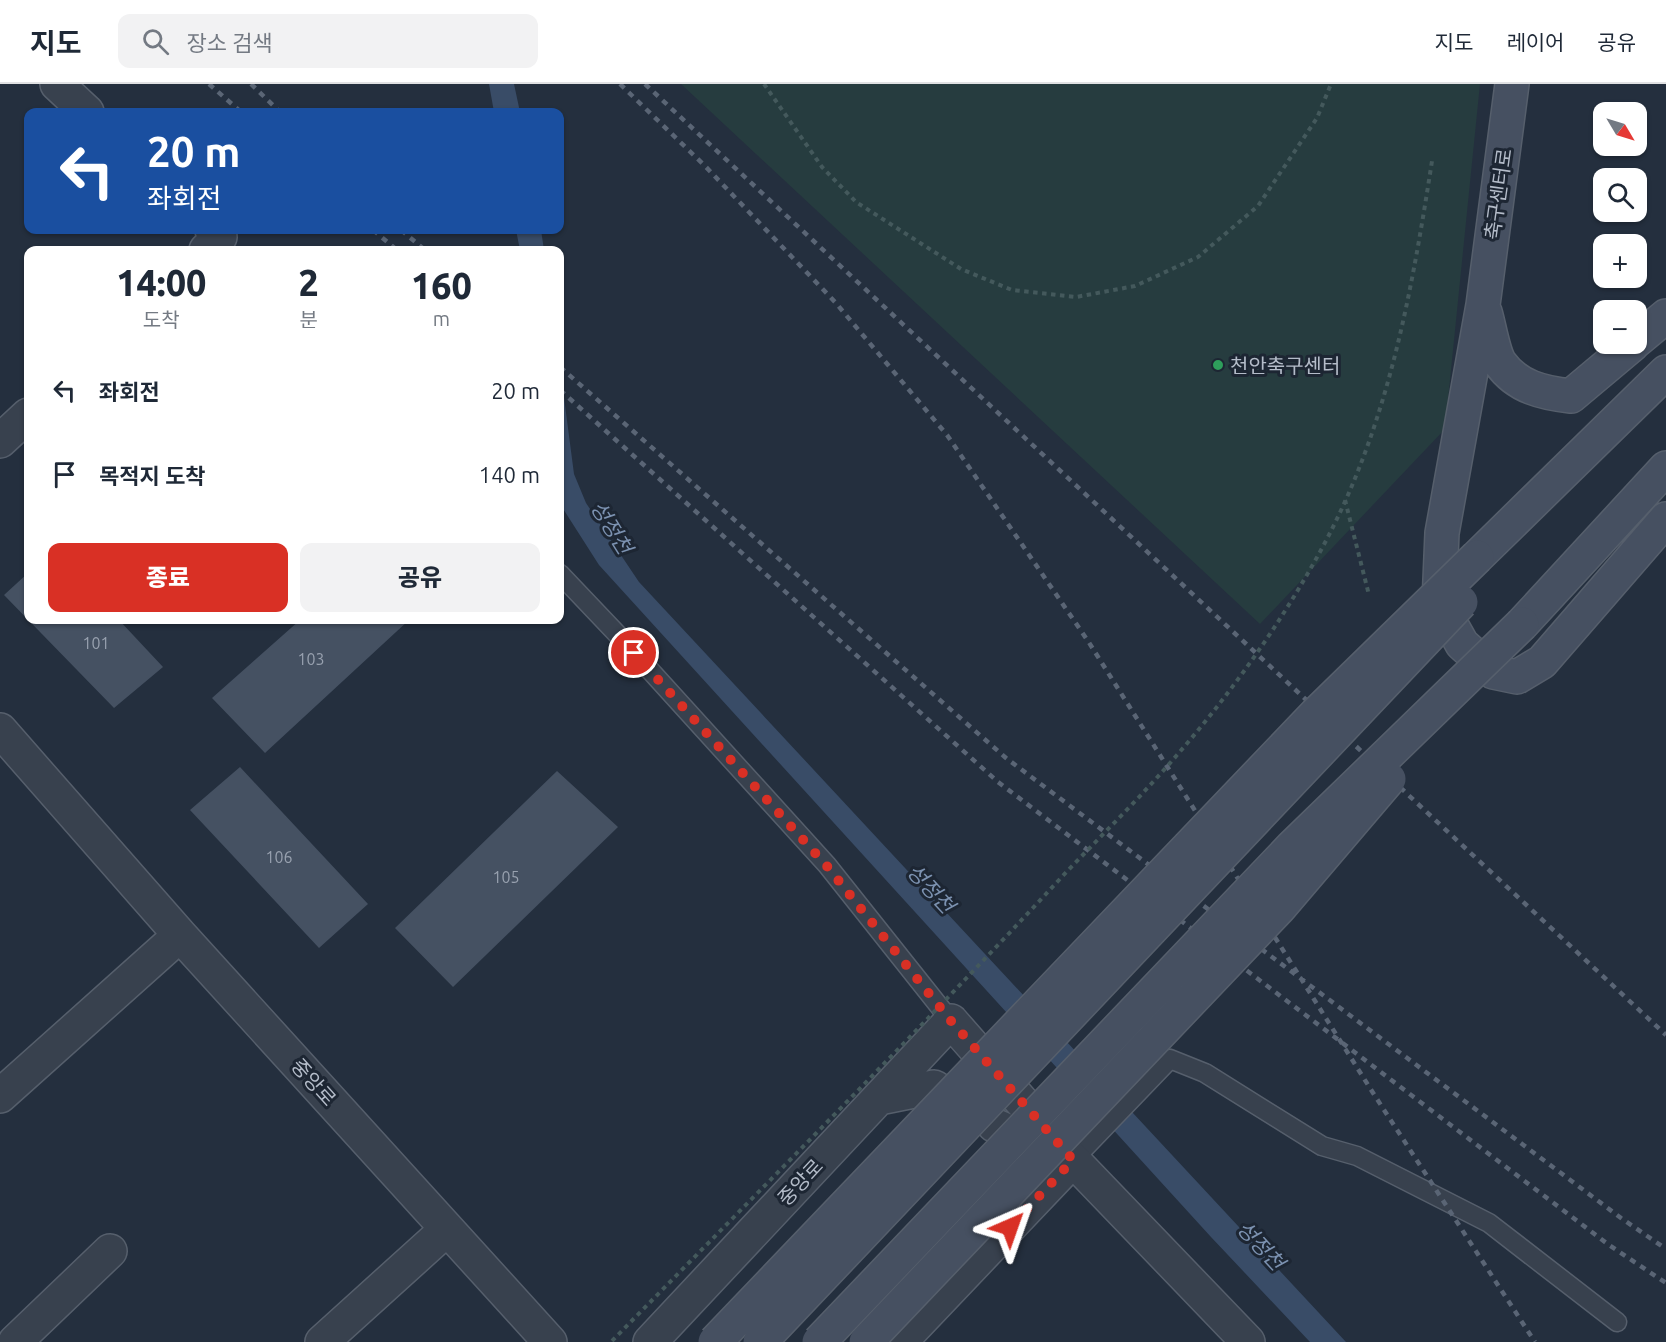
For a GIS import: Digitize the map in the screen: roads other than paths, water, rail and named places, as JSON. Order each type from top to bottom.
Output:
[{"type":"main road","name":"축구센터로","points":[[1512,84],[1483,305],[1442,533],[1439,603],[1461,644],[1493,672],[1517,677],[1542,662],[1666,519]]},
{"type":"main road","points":[[1483,305],[1499,361],[1515,378],[1534,390],[1547,394],[1571,396],[1621,354]]},
{"type":"main road","points":[[1647,331],[1666,316]]},
{"type":"main road","points":[[715,1342],[1316,714],[1666,372]]},
{"type":"main road","points":[[759,1342],[1407,659],[1666,381]]},
{"type":"main road","points":[[866,1342],[1279,908],[1522,624],[1666,468]]},
{"type":"main road","points":[[819,1342],[1292,847],[1522,624]]},
{"type":"street","points":[[57,84],[83,108]]},
{"type":"street","points":[[0,441],[24,419]]},
{"type":"street","name":"중앙로","points":[[0,730],[180,935],[550,1342]]},
{"type":"street","points":[[0,1096],[180,935]]},
{"type":"street","points":[[951,1021],[1073,1160],[1248,1342]]},
{"type":"street","name":"중앙로","points":[[650,1342],[951,1021]]},
{"type":"street","points":[[879,1098],[934,1087],[994,1125],[1073,1160]]},
{"type":"street","points":[[994,1125],[1017,1160],[1010,1227]]},
{"type":"street","points":[[900,1342],[1073,1160]]},
{"type":"street","points":[[322,1342],[447,1229]]},
{"type":"street","points":[[15,1342],[110,1251]]},
{"type":"lane","points":[[564,578],[826,865],[951,1021]]},
{"type":"lane","points":[[1073,1160],[1170,1059],[1205,1073],[1322,1146],[1357,1156],[1489,1223],[1617,1322]]},
{"type":"water","points":[[489,84],[514,84],[519,108],[493,108]]},
{"type":"water","points":[[517,234],[542,234],[543,246],[519,246]]},
{"type":"water","points":[[564,398],[574,474],[586,503],[639,582],[1346,1342],[1310,1342],[1211,1237],[599,565],[564,510]]},
{"type":"railway","points":[[209,84],[236,108]]},
{"type":"railway","points":[[251,84],[276,108]]},
{"type":"railway","points":[[620,84],[705,166],[835,302],[947,435],[1088,641],[1375,1096],[1535,1342]]},
{"type":"railway","points":[[645,84],[1666,1035]]},
{"type":"railway","points":[[378,234],[392,246]]},
{"type":"railway","points":[[406,234],[420,246]]},
{"type":"railway","points":[[564,371],[1006,758],[1621,1218],[1666,1249]]},
{"type":"railway","points":[[564,394],[998,782],[1609,1245],[1666,1283]]},
{"type":"place","name":"천안축구센터","points":[[1218,365]]},
{"type":"water label","name":"성정천","points":[[612,527]]},
{"type":"water label","name":"성정천","points":[[931,888]]},
{"type":"water label","name":"성정천","points":[[1261,1245]]}]
